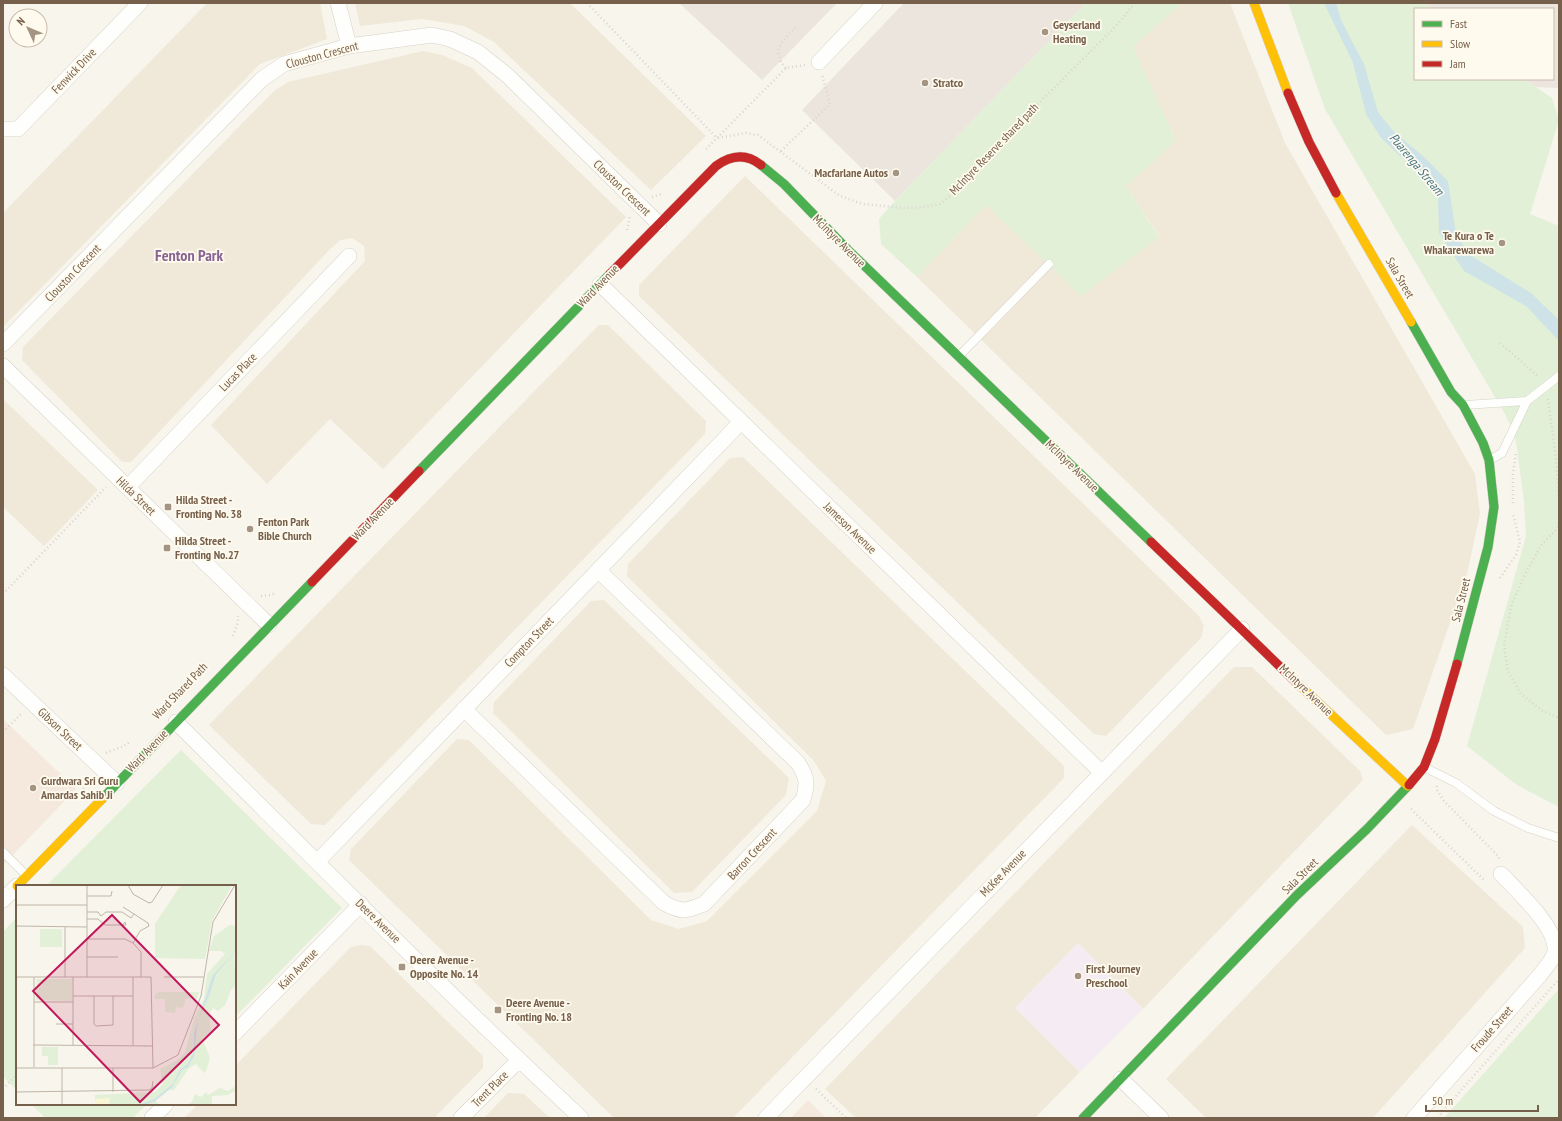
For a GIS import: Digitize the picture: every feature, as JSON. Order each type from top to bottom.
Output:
[{"type":"main road","name":"Sala Street","points":[[1083,1118],[1297,895],[1367,829],[1424,767],[1444,711],[1488,547],[1494,507],[1489,460],[1483,443],[1462,405],[1447,386],[1314,154],[1286,94],[1254,3]]},
{"type":"main road","name":"McIntyre Avenue","points":[[732,157],[747,156],[756,159],[776,176],[848,250],[958,357],[1408,786]]},
{"type":"main road","name":"Ward Avenue","points":[[20,883],[600,284],[712,170],[722,162],[732,157]]},
{"type":"street","name":"Fenwick Drive","points":[[3,129],[18,129],[140,3]]},
{"type":"street","points":[[338,3],[349,46]]},
{"type":"street","points":[[819,62],[875,3]]},
{"type":"street","name":"Clouston Crescent","points":[[3,344],[262,79],[284,64],[349,46],[432,35],[450,39],[478,52],[508,76],[659,224]]},
{"type":"street","name":"Lucas Place","points":[[128,487],[349,256]]},
{"type":"street","name":"Jameson Avenue","points":[[600,284],[1101,772]]},
{"type":"street","name":"Hilda Street","points":[[3,366],[269,626]]},
{"type":"street","name":"Compton Street","points":[[317,862],[741,422]]},
{"type":"street","name":"Barron Crescent","points":[[464,709],[664,903],[676,910],[689,910],[704,904],[803,800],[806,789],[806,775],[798,763],[599,571]]},
{"type":"street","name":"McKee Avenue","points":[[766,1118],[1101,772],[1242,629]]},
{"type":"street","name":"Gibson Street","points":[[3,675],[117,783]]},
{"type":"street","name":"Deere Avenue","points":[[176,722],[519,1060],[581,1118]]},
{"type":"street","name":"Froude Street","points":[[1414,1118],[1540,975],[1555,953],[1555,942],[1544,922],[1501,874]]},
{"type":"street","name":"Ward Avenue","points":[[3,900],[16,887]]},
{"type":"street","name":"Kain Avenue","points":[[236,1032],[361,904]]},
{"type":"street","name":"Trent Place","points":[[461,1118],[519,1060]]},
{"type":"street","points":[[1121,1079],[1161,1118]]},
{"type":"street","points":[[152,1118],[165,1105]]},
{"type":"lane","points":[[958,357],[1049,264]]},
{"type":"lane","points":[[1489,460],[1502,453],[1527,401],[1559,376]]},
{"type":"lane","points":[[1462,405],[1527,401]]},
{"type":"lane","points":[[1424,767],[1456,783],[1494,811],[1528,828],[1559,838]]},
{"type":"lane","points":[[3,852],[20,883]]},
{"type":"path","points":[[587,3],[717,138],[786,68],[819,62],[830,104],[781,151]]},
{"type":"path","name":"McIntyre Reserve shared path","points":[[717,138],[746,133],[758,134],[840,196],[863,204],[905,208],[925,207],[940,204],[953,193],[995,147],[1116,26],[1135,3]]},
{"type":"path","points":[[786,68],[779,60],[778,55],[780,44],[798,25]]},
{"type":"path","points":[[1500,343],[1539,377]]},
{"type":"path","points":[[1547,385],[1559,500]]},
{"type":"path","points":[[3,594],[116,477]]},
{"type":"path","points":[[1559,519],[1558,528],[1542,544],[1526,572],[1511,606],[1504,646],[1508,671],[1521,694],[1543,711],[1559,718]]},
{"type":"path","points":[[230,640],[234,634],[238,622],[237,615],[240,612]]},
{"type":"path","points":[[3,732],[32,703]]},
{"type":"path","points":[[101,755],[124,746],[137,736]]},
{"type":"path","points":[[80,795],[86,783],[88,769]]},
{"type":"path","points":[[1437,788],[1439,796],[1499,857],[1501,874]]},
{"type":"path","points":[[1408,806],[1485,881]]},
{"type":"path","points":[[1439,1118],[1441,1113],[1559,979]]},
{"type":"path","points":[[3,1089],[16,1075]]},
{"type":"path","points":[[816,1089],[846,1118]]},
{"type":"shaded area","points":[[207,3],[320,3],[327,39],[260,64],[3,327],[3,213]]},
{"type":"shaded area","points":[[355,3],[570,3],[706,136],[651,190],[494,42],[464,26],[422,19],[360,26]]},
{"type":"shaded area","points":[[679,3],[837,3],[762,80]]},
{"type":"shaded area","points":[[904,3],[1086,3],[895,201],[802,110]]},
{"type":"shaded area","points":[[1182,3],[1230,3],[1285,143],[1475,474],[1480,514],[1467,574],[1413,729],[1386,735],[917,277],[986,205],[1049,264],[1159,236],[1126,186],[1176,141],[1133,47]]},
{"type":"shaded area","points":[[1425,3],[1559,3],[1559,88],[1536,87],[1526,80],[1554,80],[1554,8],[1432,8]]},
{"type":"shaded area","points":[[423,51],[442,55],[472,68],[626,217],[383,469],[330,419],[267,484],[211,425],[365,261],[364,246],[352,238],[341,240],[331,248],[131,462],[122,462],[22,360],[23,347],[274,91],[288,82]]},
{"type":"shaded area","points":[[745,176],[1199,616],[1204,626],[1201,638],[1106,736],[1094,734],[639,296],[639,285]]},
{"type":"shaded area","points":[[599,325],[608,325],[706,421],[705,434],[325,825],[311,824],[209,725]]},
{"type":"shaded area","points":[[3,399],[98,490],[44,546],[3,507]]},
{"type":"shaded area","points":[[743,457],[1064,766],[1064,778],[733,1118],[614,1118],[349,860],[351,849],[457,739],[469,740],[651,920],[679,929],[707,921],[817,811],[826,781],[814,761],[627,576],[628,564],[730,458]]},
{"type":"shaded area","points":[[604,600],[789,778],[786,795],[692,892],[674,893],[493,713],[494,702],[591,601]]},
{"type":"shaded area","points":[[1234,667],[1252,667],[1360,771],[1363,780],[1143,1009],[1078,943],[1015,1008],[1080,1072],[1035,1118],[856,1118],[825,1089]]},
{"type":"shaded area","name":"Gurdwara Sri Guru Amardas Sahib Ji","points":[[3,719],[76,789],[3,865]]},
{"type":"shaded area","points":[[1412,825],[1523,927],[1525,948],[1373,1118],[1206,1118],[1166,1079]]},
{"type":"shaded area","name":"First Journey Preschool","points":[[1078,943],[1143,1009],[1080,1072],[1015,1008]]},
{"type":"shaded area","points":[[361,945],[370,946],[483,1056],[483,1068],[434,1118],[184,1118],[197,1105],[236,1105],[236,1065],[351,947]]},
{"type":"shaded area","points":[[508,1093],[524,1094],[550,1118],[484,1118]]},
{"type":"shaded area","points":[[808,1100],[826,1118],[791,1118]]},
{"type":"green space","points":[[1086,3],[1182,3],[1133,47],[1176,141],[1126,186],[1159,237],[1081,296],[986,205],[917,277],[881,244],[879,219]]},
{"type":"green space","points":[[1288,3],[1425,3],[1432,8],[1414,8],[1414,80],[1525,80],[1552,98],[1559,120],[1530,214],[1559,226],[1559,807],[1517,785],[1467,746],[1526,536],[1524,501],[1514,434],[1505,414],[1325,109]]},
{"type":"green space","points":[[181,750],[342,908],[236,1016],[236,885],[47,885]]},
{"type":"green space","points":[[16,918],[16,1089],[3,1077],[3,932]]},
{"type":"green space","points":[[1559,989],[1559,1118],[1444,1118]]},
{"type":"green space","points":[[32,1105],[146,1105],[133,1118],[45,1118]]},
{"type":"water","name":"Puarenga Stream","points":[[1324,3],[1336,3],[1341,20],[1364,64],[1378,112],[1395,133],[1423,156],[1448,181],[1456,234],[1470,255],[1531,293],[1559,320],[1559,341],[1526,306],[1464,271],[1439,233],[1438,198],[1431,185],[1381,138],[1366,114],[1353,63]]},
{"type":"traffic: fast","points":[[761,165],[784,184],[848,250],[1151,542]]},
{"type":"traffic: fast","points":[[419,471],[610,274]]},
{"type":"traffic: fast","points":[[1411,322],[1451,392],[1463,405],[1483,443],[1489,460],[1494,507],[1488,547],[1457,664]]},
{"type":"traffic: fast","points":[[102,799],[312,582]]},
{"type":"traffic: fast","points":[[1083,1118],[1297,895],[1367,829],[1409,785]]},
{"type":"traffic: slow","points":[[1254,3],[1288,93]]},
{"type":"traffic: slow","points":[[1336,193],[1411,322]]},
{"type":"traffic: slow","points":[[1296,682],[1408,786]]},
{"type":"traffic: slow","points":[[18,885],[102,799]]},
{"type":"traffic: jam","points":[[1288,93],[1309,142],[1336,193]]},
{"type":"traffic: jam","points":[[610,274],[716,166],[722,162],[738,157],[750,159],[761,165]]},
{"type":"traffic: jam","points":[[312,582],[419,471]]},
{"type":"traffic: jam","points":[[1151,542],[1296,682]]},
{"type":"traffic: jam","points":[[1409,785],[1424,767],[1435,739],[1457,664]]},
{"type":"place","name":"Geyserland Heating","points":[[1045,32]]},
{"type":"place","name":"Stratco","points":[[925,83]]},
{"type":"place","name":"Macfarlane Autos","points":[[896,173]]},
{"type":"place","name":"Te Kura o Te Whakarewarewa","points":[[1502,243]]},
{"type":"place","name":"Hilda Street - Fronting No. 38","points":[[168,507]]},
{"type":"place","name":"Fenton Park Bible Church","points":[[250,529]]},
{"type":"place","name":"Hilda Street - Fronting No.27","points":[[167,548]]},
{"type":"place","name":"Gurdwara Sri Guru Amardas Sahib Ji","points":[[33,788]]},
{"type":"place","name":"Deere Avenue - Opposite No. 14","points":[[402,967]]},
{"type":"place","name":"First Journey Preschool","points":[[1078,976]]},
{"type":"place","name":"Deere Avenue - Fronting No. 18","points":[[498,1010]]},
{"type":"district","name":"Fenton Park","points":[[189,255]]}]
